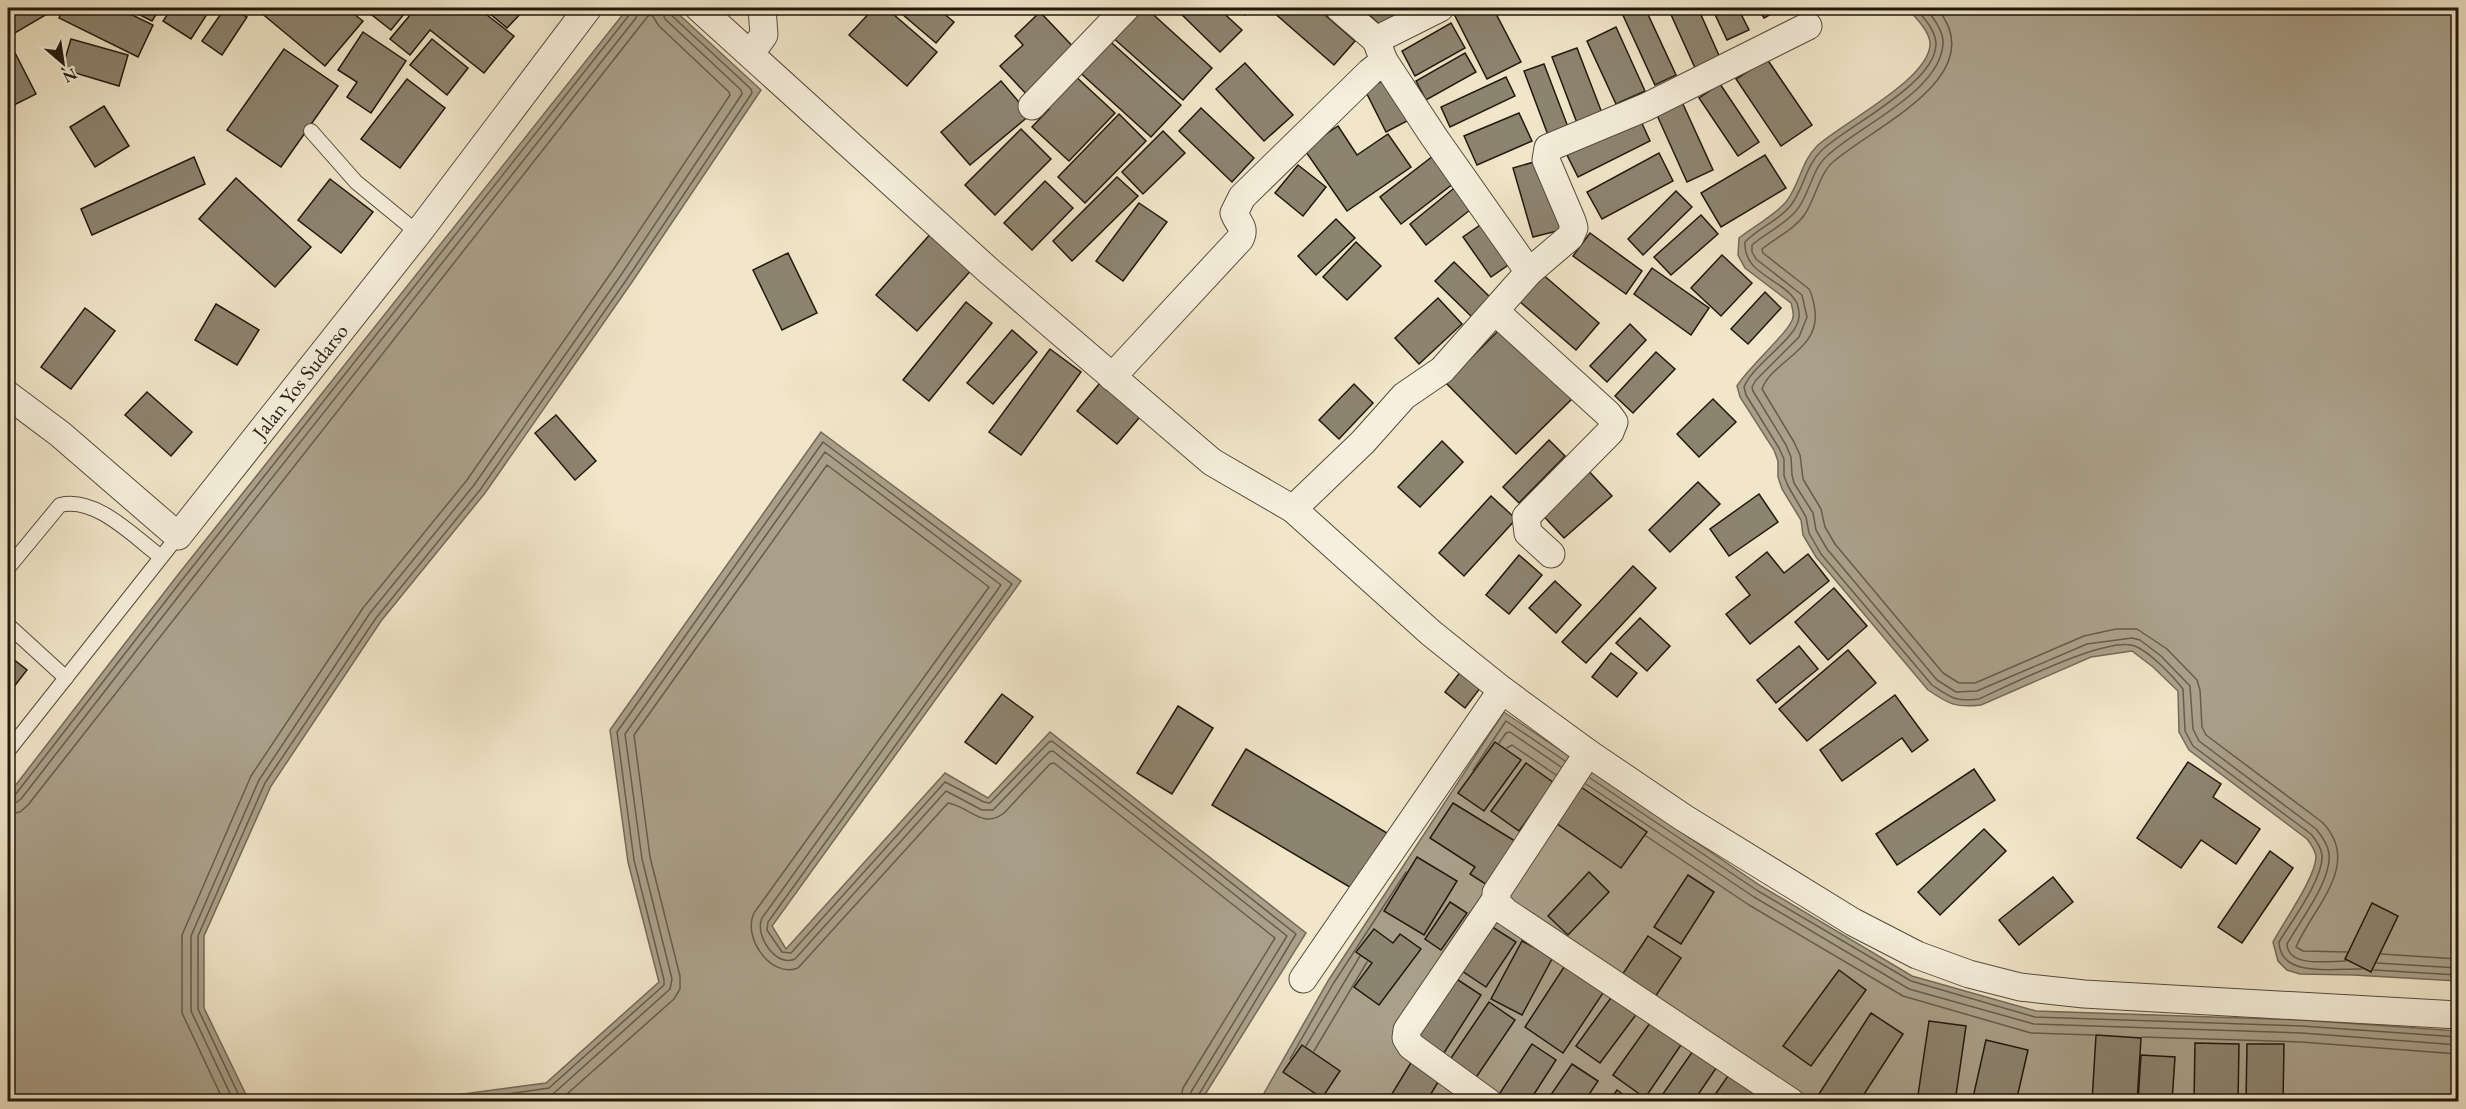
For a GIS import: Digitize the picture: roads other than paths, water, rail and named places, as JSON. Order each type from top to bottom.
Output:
[{"type":"street","name":"Jalan Yos Sudarso","points":[[178,536],[418,232],[588,8]]},
{"type":"street","points":[[699,8],[972,256],[1212,462],[1293,509],[1431,633],[1502,690],[1588,753],[1684,818],[1853,922],[1917,955],[1969,974],[2020,987],[2084,994],[2458,1015]]},
{"type":"street","points":[[751,53],[764,35],[762,8]]},
{"type":"street","points":[[1032,106],[1126,8]]},
{"type":"street","points":[[1339,8],[1380,50],[1434,137],[1530,272]]},
{"type":"street","points":[[1112,377],[1240,239],[1244,232],[1234,213],[1242,197],[1370,72],[1380,50],[1440,8]]},
{"type":"street","points":[[1293,509],[1363,442],[1404,396],[1442,370],[1530,272],[1570,237],[1574,228],[1546,160],[1548,148],[1665,99],[1808,26]]},
{"type":"street","points":[[1496,312],[1614,422],[1610,432],[1526,517],[1528,533],[1551,554]]},
{"type":"street","points":[[8,395],[60,434],[178,536]]},
{"type":"street","points":[[1303,979],[1502,690]]},
{"type":"street","points":[[1588,753],[1496,893],[1501,909],[1791,1101]]},
{"type":"street","points":[[1488,1101],[1411,1046],[1406,1034],[1496,899]]},
{"type":"lane","points":[[311,131],[356,182],[418,232]]},
{"type":"lane","points":[[8,568],[60,505],[68,503],[86,504],[101,512],[161,557]]},
{"type":"lane","name":"Jalan Yos Sudarso","points":[[8,751],[13,733],[66,678],[178,536]]},
{"type":"lane","points":[[8,625],[66,678]]},
{"type":"water","points":[[628,8],[672,8],[761,90],[632,282],[485,493],[381,621],[271,786],[204,936],[204,1008],[249,1101],[8,1101],[8,795],[177,576]]},
{"type":"water","points":[[1907,8],[2458,8],[2458,981],[2300,974],[2287,970],[2278,961],[2273,942],[2311,875],[2316,856],[2314,849],[2307,839],[2189,750],[2179,732],[2178,691],[2132,651],[2091,657],[1981,705],[1953,704],[1928,690],[1816,557],[1803,535],[1801,520],[1782,489],[1774,450],[1740,397],[1737,386],[1791,323],[1793,310],[1791,303],[1745,268],[1738,255],[1739,238],[1782,207],[1794,188],[1807,159],[1817,146],[1902,85],[1917,70],[1927,56],[1930,42],[1924,28]]},
{"type":"water","points":[[821,432],[1021,581],[772,926],[786,949],[945,773],[988,798],[1050,732],[1306,933],[1201,1101],[411,1101],[546,1083],[659,982],[628,862],[610,730]]},
{"type":"water","points":[[1504,712],[1761,886],[1912,976],[2036,1011],[2302,1020],[2458,1031],[2458,1101],[1259,1102],[1328,981]]}]
